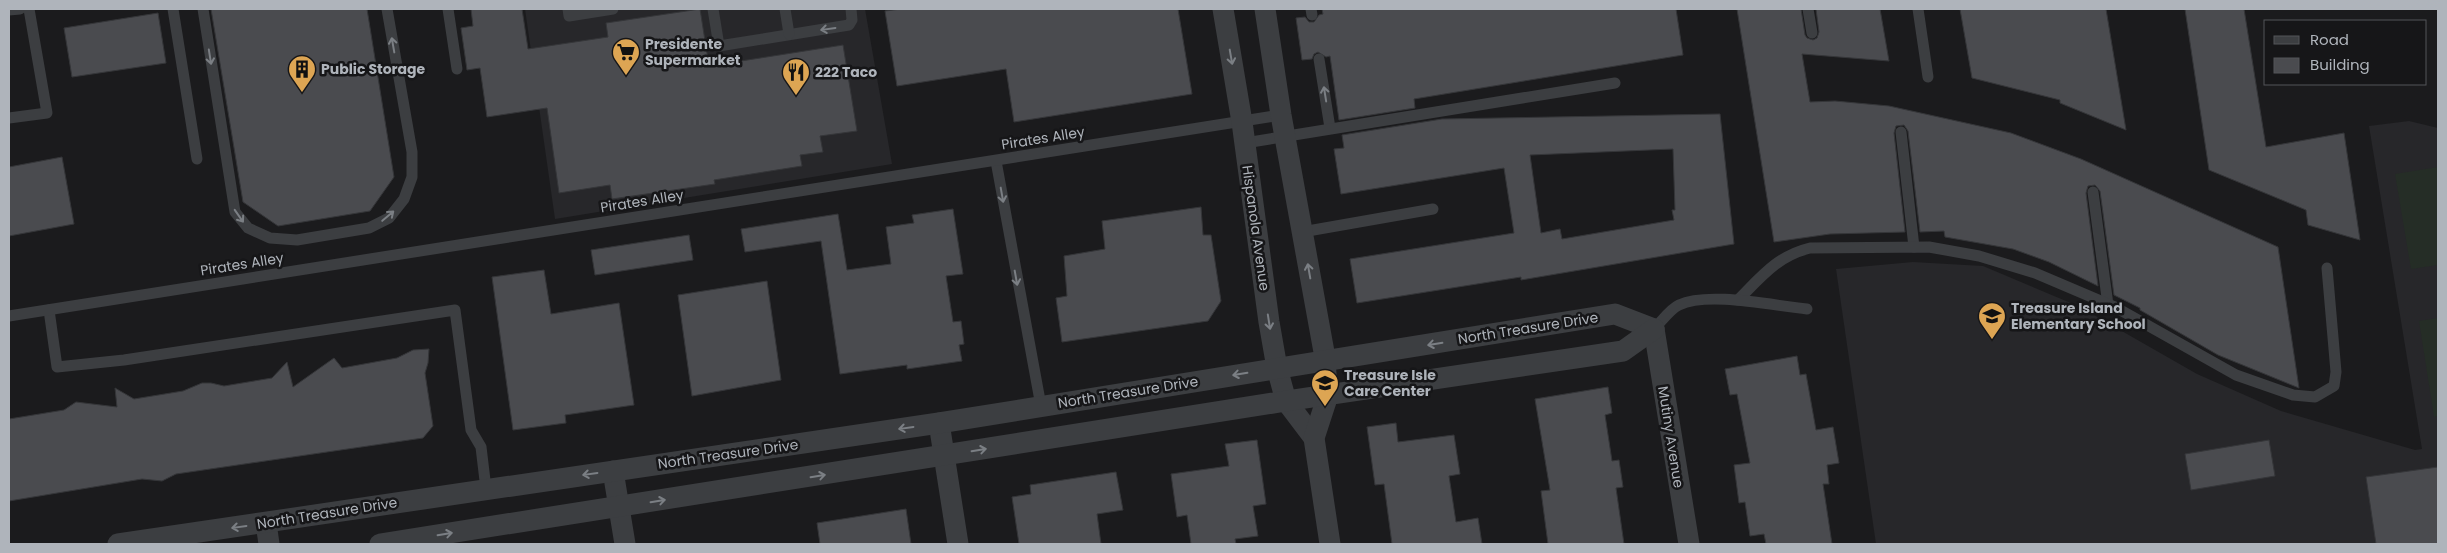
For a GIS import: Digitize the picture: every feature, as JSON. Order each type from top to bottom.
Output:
[{"type":"street","name":"Hispanola Avenue","points":[[1223,9],[1242,122],[1267,312],[1277,368],[1286,401],[1314,438]]},
{"type":"street","name":"Hispanola Avenue","points":[[1265,9],[1282,125],[1324,362],[1328,395],[1314,438],[1330,544]]},
{"type":"street","name":"North Treasure Drive","points":[[118,544],[939,423],[1614,314],[1654,329]]},
{"type":"street","points":[[380,544],[619,508],[1286,401],[1623,351],[1654,329]]},
{"type":"street","name":"Mutiny Avenue","points":[[1654,329],[1689,544]]},
{"type":"street","points":[[939,423],[958,544]]},
{"type":"street","points":[[613,471],[625,544]]},
{"type":"street","points":[[266,523],[269,544]]},
{"type":"lane","points":[[9,10],[20,9]]},
{"type":"lane","points":[[9,118],[47,113],[29,9]]},
{"type":"lane","points":[[173,9],[197,159]]},
{"type":"lane","points":[[202,9],[234,212],[248,228],[270,238],[296,240],[368,228],[389,218],[404,198],[412,177],[412,152],[387,9]]},
{"type":"lane","points":[[448,9],[457,68]]},
{"type":"lane","points":[[568,9],[569,16],[613,9]]},
{"type":"lane","points":[[713,9],[720,46],[849,25],[852,20],[851,9]]},
{"type":"lane","points":[[785,9],[789,34]]},
{"type":"lane","points":[[1808,9],[1812,32]]},
{"type":"lane","points":[[1918,9],[1928,77]]},
{"type":"lane","points":[[1319,59],[1330,128]]},
{"type":"lane","points":[[1244,143],[1282,125],[1330,128],[1615,83]]},
{"type":"lane","name":"Pirates Alley","points":[[9,316],[1242,122],[1282,125]]},
{"type":"lane","points":[[1901,132],[1914,247]]},
{"type":"lane","points":[[996,160],[1041,406]]},
{"type":"lane","points":[[2093,192],[2108,305]]},
{"type":"lane","points":[[1302,232],[1432,209]]},
{"type":"lane","points":[[1738,300],[1775,263],[1792,252],[1810,248],[1929,247],[1979,256],[2035,273],[2108,305],[2236,375],[2293,395],[2315,397],[2334,386],[2336,372],[2327,268]]},
{"type":"lane","points":[[1654,329],[1679,305],[1699,301],[1738,300],[1807,309]]},
{"type":"lane","points":[[49,310],[57,367],[124,360],[455,310],[471,430],[481,447],[486,489]]},
{"type":"shaded area","points":[[525,9],[865,9],[892,164],[555,219]]},
{"type":"shaded area","name":"Treasure Island Elementary School","points":[[2409,121],[2438,128],[2438,544],[1876,544],[1836,269],[1913,262],[1983,266],[2078,306],[2197,374],[2281,411],[2415,450],[2422,449],[2369,126]]},
{"type":"shaded area","points":[[2438,167],[2438,265],[2411,269],[2395,174]]},
{"type":"shaded area","points":[[2438,318],[2438,416],[2434,417],[2419,321]]},
{"type":"building","name":"Public Storage","points":[[211,9],[367,9],[394,177],[370,211],[278,226],[243,202]]},
{"type":"building","points":[[471,9],[522,9],[528,49],[608,37],[606,23],[700,9],[709,66],[843,45],[857,131],[820,136],[823,152],[800,155],[802,166],[714,180],[715,184],[612,199],[610,185],[559,193],[547,108],[487,117],[480,68],[467,70],[461,28],[473,26]]},
{"type":"building","points":[[901,9],[1178,9],[1192,94],[1014,122],[1006,69],[897,86],[885,11]]},
{"type":"building","points":[[1322,9],[1676,9],[1683,55],[1414,99],[1415,108],[1339,120],[1330,56],[1326,57],[1318,52],[1314,54],[1312,59],[1302,60],[1296,18],[1305,17],[1309,22],[1314,22],[1319,15],[1323,14]]},
{"type":"building","points":[[1737,9],[1801,9],[1805,35],[1813,40],[1817,38],[1819,32],[1816,9],[1880,9],[1889,61],[1802,54],[1810,102],[1835,101],[1889,106],[2011,133],[2081,159],[2278,247],[2299,388],[2218,355],[2140,310],[2140,308],[2114,295],[2100,191],[2095,185],[2088,186],[2086,193],[2098,286],[2049,262],[2013,249],[1945,237],[1944,231],[1920,232],[1908,131],[1904,125],[1896,126],[1894,133],[1905,232],[1830,234],[1774,242]]},
{"type":"building","points":[[1960,9],[2106,9],[2126,130],[2060,103],[2060,100],[1972,78]]},
{"type":"building","points":[[2185,9],[2244,9],[2266,147],[2344,133],[2360,240],[2308,225],[2306,210],[2209,170]]},
{"type":"building","points":[[158,13],[166,63],[72,77],[64,28]]},
{"type":"building","points":[[1720,114],[1734,244],[1521,280],[1521,277],[1357,303],[1350,259],[1514,233],[1504,168],[1341,194],[1334,149],[1344,148],[1342,135],[1442,119]],"holes":[[[1673,149],[1675,210],[1672,210],[1674,220],[1562,239],[1560,229],[1541,233],[1530,155]]]},
{"type":"building","points":[[62,157],[74,224],[9,236],[9,167]]},
{"type":"building","points":[[1201,207],[1203,235],[1211,235],[1221,301],[1208,321],[1062,342],[1056,298],[1067,296],[1064,256],[1105,249],[1102,221]]},
{"type":"building","points":[[953,209],[963,274],[946,276],[953,322],[961,321],[964,344],[959,345],[962,361],[907,369],[907,365],[840,374],[821,241],[745,252],[741,229],[838,214],[847,270],[891,264],[886,227],[914,223],[912,215]]},
{"type":"building","points":[[689,235],[693,260],[595,275],[591,250]]},
{"type":"building","points":[[544,270],[551,314],[619,303],[634,405],[565,415],[566,423],[513,430],[492,277]]},
{"type":"building","points":[[767,281],[781,380],[692,396],[678,295]]},
{"type":"building","points":[[429,349],[425,373],[433,426],[423,438],[176,474],[162,481],[142,479],[9,501],[9,419],[64,410],[76,402],[117,407],[115,388],[134,399],[183,391],[202,383],[224,386],[272,378],[287,362],[293,387],[334,358],[342,368],[397,358],[413,350]]},
{"type":"building","points":[[1797,356],[1800,375],[1806,374],[1816,430],[1833,427],[1839,463],[1827,465],[1829,484],[1823,484],[1832,544],[1766,544],[1764,534],[1750,536],[1745,502],[1739,503],[1734,465],[1750,463],[1737,394],[1730,395],[1725,369]]},
{"type":"building","points":[[1608,387],[1612,413],[1605,415],[1612,461],[1619,460],[1623,487],[1616,488],[1624,544],[1548,544],[1541,491],[1550,490],[1535,399]]},
{"type":"building","points":[[1396,423],[1398,442],[1454,435],[1460,474],[1449,476],[1456,522],[1478,518],[1482,544],[1392,544],[1384,484],[1375,485],[1367,427]]},
{"type":"building","points":[[1257,440],[1266,504],[1253,506],[1258,536],[1235,539],[1236,544],[1191,544],[1187,515],[1177,517],[1171,474],[1229,466],[1225,444]]},
{"type":"building","points":[[2269,440],[2275,476],[2191,490],[2185,454]]},
{"type":"building","points":[[2438,467],[2438,544],[2376,544],[2366,477]]},
{"type":"building","points":[[1116,472],[1123,510],[1097,514],[1101,544],[1019,544],[1012,497],[1031,494],[1030,485]]},
{"type":"building","points":[[906,509],[911,544],[820,544],[817,523]]},
{"type":"place","name":"Presidente Supermarket","points":[[626,76]]},
{"type":"place","name":"Public Storage","points":[[302,93]]},
{"type":"place","name":"222 Taco","points":[[796,96]]},
{"type":"place","name":"Treasure Island Elementary School","points":[[1992,340]]},
{"type":"place","name":"Treasure Isle Care Center","points":[[1325,407]]}]
